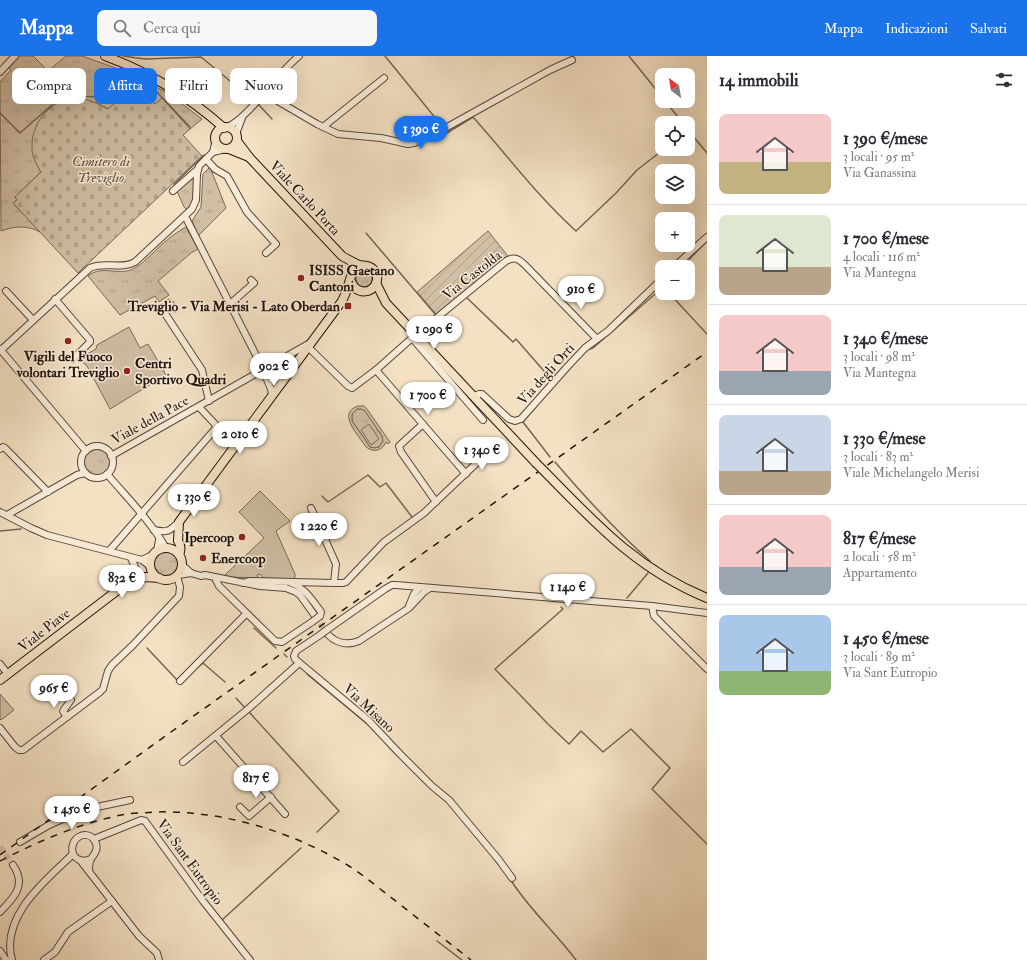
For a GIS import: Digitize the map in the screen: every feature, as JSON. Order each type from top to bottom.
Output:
[{"type":"main road","name":"Viale Carlo Porta","points":[[105,56],[160,80],[187,98],[226,128],[233,129],[249,157],[342,256],[361,266],[369,266],[375,272],[377,275],[376,284],[386,303]]},
{"type":"main road","points":[[209,116],[216,138]]},
{"type":"main road","points":[[216,138],[219,131],[226,128]]},
{"type":"main road","name":"Viale Carlo Porta","points":[[216,138],[218,146],[249,157]]},
{"type":"main road","points":[[227,149],[234,146],[237,138]]},
{"type":"main road","name":"Viale Carlo Porta","points":[[342,256],[355,288],[362,292]]},
{"type":"main road","points":[[178,541],[176,545],[155,554],[151,569],[159,578],[170,579],[177,575],[182,565],[179,555],[181,550],[180,544],[178,541],[179,522],[342,301],[354,269],[361,266]]},
{"type":"main road","points":[[342,301],[362,292],[372,290],[376,284]]},
{"type":"main road","points":[[362,292],[386,303],[417,334],[597,526],[640,562],[676,584],[707,598]]},
{"type":"main road","points":[[168,549],[179,555]]},
{"type":"main road","name":"Viale Piave","points":[[145,577],[151,569]]},
{"type":"main road","name":"Viale Piave","points":[[0,680],[131,580],[145,577],[159,578]]},
{"type":"street","points":[[0,72],[16,56]]},
{"type":"street","points":[[287,68],[299,56]]},
{"type":"street","points":[[283,104],[338,134],[381,138],[408,144],[414,143],[440,131],[550,70],[572,60]]},
{"type":"street","points":[[323,127],[384,78]]},
{"type":"street","points":[[226,128],[232,126],[254,104]]},
{"type":"street","points":[[237,138],[243,116]]},
{"type":"street","points":[[173,191],[198,169],[213,152],[216,138]]},
{"type":"street","points":[[213,152],[227,149]]},
{"type":"street","points":[[206,159],[215,169],[228,176],[247,212],[276,244],[266,253]]},
{"type":"street","points":[[86,450],[0,350],[93,266],[125,266],[134,263],[192,209],[195,203],[198,169]]},
{"type":"street","points":[[185,216],[264,372],[271,388],[272,395]]},
{"type":"street","points":[[682,260],[707,237]]},
{"type":"street","name":"Via Castolda","points":[[417,334],[506,261],[511,258],[516,258],[537,276],[597,339]]},
{"type":"street","points":[[230,304],[254,283],[251,280]]},
{"type":"street","points":[[597,339],[608,331],[655,286]]},
{"type":"street","points":[[6,291],[33,320]]},
{"type":"street","points":[[56,299],[90,340],[90,342],[73,359]]},
{"type":"street","points":[[175,309],[169,303],[162,310],[202,370],[209,401]]},
{"type":"street","points":[[309,345],[350,388],[355,386],[376,370],[412,338],[483,420]]},
{"type":"street","name":"Via degli Orti","points":[[475,396],[482,394],[509,419],[515,421],[524,417],[568,366],[585,348],[597,339]]},
{"type":"street","name":"Viale della Pace","points":[[111,456],[264,372],[272,364],[309,345]]},
{"type":"street","points":[[264,372],[275,378],[286,376],[286,372],[282,367],[272,364]]},
{"type":"street","points":[[376,370],[466,474]]},
{"type":"street","points":[[109,551],[216,427],[199,407]]},
{"type":"street","points":[[423,424],[399,446],[399,450],[436,502]]},
{"type":"street","points":[[0,449],[3,447],[5,448],[48,492]]},
{"type":"street","points":[[92,447],[100,447],[106,450],[111,456],[112,466],[107,474],[101,477],[95,478],[85,473],[82,469],[81,462],[83,455],[86,450],[92,447]]},
{"type":"street","points":[[243,583],[249,581],[294,581],[316,583],[346,582],[364,565],[384,542],[424,513],[485,455]]},
{"type":"street","points":[[7,515],[77,475],[85,473]]},
{"type":"street","points":[[107,474],[142,514],[154,530],[159,540],[168,549]]},
{"type":"street","points":[[311,508],[336,564],[334,583]]},
{"type":"street","points":[[0,512],[47,535],[142,560],[151,569]]},
{"type":"street","points":[[154,530],[163,532],[170,531],[179,522]]},
{"type":"street","points":[[142,560],[155,554],[159,540]]},
{"type":"street","points":[[131,558],[136,569],[131,580]]},
{"type":"street","points":[[182,565],[191,573]]},
{"type":"street","points":[[0,728],[15,747],[19,750],[23,750],[100,692],[103,688],[108,671],[112,665],[174,602],[180,593],[177,575],[191,573],[204,578],[224,582],[226,580]]},
{"type":"street","points":[[201,576],[207,575],[260,586],[286,588],[300,595],[315,618]]},
{"type":"street","points":[[216,580],[218,586],[272,640],[277,642],[282,642],[321,612],[310,597],[299,587],[290,582]]},
{"type":"street","points":[[310,597],[309,588],[316,583]]},
{"type":"street","name":"Via Misano","points":[[512,878],[449,800],[432,786],[368,720],[295,659],[294,656],[296,651],[325,632],[388,586],[392,585],[652,606],[707,613]]},
{"type":"street","points":[[400,586],[408,591],[411,601]]},
{"type":"street","points":[[419,588],[419,596]]},
{"type":"street","points":[[408,608],[414,594],[419,588]]},
{"type":"street","points":[[325,632],[333,640],[341,643],[356,643],[408,608],[419,596],[430,588]]},
{"type":"street","points":[[652,606],[654,616],[707,669]]},
{"type":"street","points":[[180,681],[246,614]]},
{"type":"street","points":[[0,664],[8,674]]},
{"type":"street","points":[[183,762],[247,710],[297,665]]},
{"type":"street","points":[[67,717],[63,710],[71,700]]},
{"type":"street","points":[[216,736],[285,814]]},
{"type":"street","points":[[240,807],[249,816],[270,797]]},
{"type":"street","points":[[20,842],[49,825],[84,810],[130,800]]},
{"type":"street","name":"Via Sant Eutropio","points":[[94,839],[141,820],[145,821],[203,902],[250,960]]},
{"type":"street","points":[[89,871],[91,859],[97,852],[97,847],[94,839],[82,835],[75,839],[72,846],[73,854],[89,871],[139,936],[157,954],[159,960]]},
{"type":"street","points":[[12,960],[6,945],[6,930],[14,912],[33,889],[73,854]]},
{"type":"street","points":[[80,860],[91,859]]},
{"type":"street","points":[[0,912],[15,897],[18,888],[18,877],[12,865]]},
{"type":"street","points":[[44,960],[56,952],[68,932],[112,901]]},
{"type":"street","points":[[0,951],[6,960]]},
{"type":"green space","points":[[19,56],[33,56],[45,68],[12,68],[12,104],[86,104],[86,68],[52,68],[66,56],[82,56],[116,68],[94,68],[94,103],[38,166],[41,172],[15,197],[17,200],[13,203],[40,232],[25,227],[11,228],[1,231],[0,82],[11,70],[9,68]]},
{"type":"green space","points":[[157,88],[165,92],[165,101],[162,98],[157,103]]},
{"type":"green space","name":"Cimitero di Treviglio","points":[[162,98],[165,104],[167,104],[190,129],[183,135],[202,156],[78,273],[13,203],[17,200],[15,197],[41,172],[35,162],[32,153],[32,146],[36,127],[47,111],[56,104],[86,104],[86,100],[108,109],[114,104],[157,104]]},
{"type":"green space","points":[[99,104],[156,104],[155,105],[108,109]]},
{"type":"green space","points":[[167,104],[182,104],[202,119],[190,129]]},
{"type":"green space","points":[[210,167],[226,208],[198,236],[192,221],[201,207],[203,174]]},
{"type":"green space","points":[[195,175],[194,203],[188,211],[184,207],[177,191]]},
{"type":"green space","points":[[186,227],[198,249],[191,253],[158,281],[169,295],[159,302],[155,296],[120,315],[88,276],[100,271],[123,271],[135,268],[168,239]]},
{"type":"green space","points":[[488,231],[508,256],[436,314],[417,292]]},
{"type":"green space","points":[[361,271],[367,271],[372,276],[370,285],[367,287],[361,287],[356,282],[356,276]]},
{"type":"green space","name":"Centri Sportivo Quadri","points":[[129,327],[140,348],[148,344],[166,375],[110,409],[87,366],[79,359],[83,354],[85,355],[96,349],[97,345]]},
{"type":"green space","points":[[358,406],[364,406],[390,442],[388,444],[386,442],[378,450],[372,450],[366,447],[351,425],[349,414],[352,409]],"holes":[[[357,409],[365,411],[382,436],[383,441],[379,447],[370,447],[352,421],[352,414]]]},
{"type":"green space","points":[[357,409],[365,411],[382,436],[383,441],[379,447],[370,447],[352,421],[352,414]]},
{"type":"green space","points":[[369,424],[379,439],[371,445],[361,430]]},
{"type":"green space","points":[[97,449],[106,453],[110,462],[106,471],[97,475],[88,471],[84,462],[88,453]]},
{"type":"green space","points":[[260,491],[290,521],[276,531],[295,574],[293,579],[263,578],[260,574],[257,575],[258,578],[229,577],[225,575],[264,538],[239,512]]},
{"type":"green space","points":[[166,551],[175,555],[179,564],[175,573],[166,577],[157,573],[153,564],[157,555]]},
{"type":"green space","points":[[0,694],[14,710],[1,720],[0,719]]},
{"type":"waterway","points":[[123,56],[145,59],[201,57],[230,81]]},
{"type":"waterway","points":[[385,56],[441,125]]},
{"type":"waterway","points":[[629,56],[655,88]]},
{"type":"waterway","points":[[0,113],[20,133],[62,96],[110,97],[129,79],[153,88],[190,127]]},
{"type":"waterway","points":[[259,105],[272,119]]},
{"type":"waterway","points":[[671,108],[677,116]]},
{"type":"waterway","points":[[446,132],[447,133],[473,117],[536,190],[576,231],[616,193],[637,170],[655,156]]},
{"type":"waterway","points":[[695,138],[707,153]]},
{"type":"waterway","points":[[174,184],[204,155]]},
{"type":"waterway","points":[[366,233],[435,314]]},
{"type":"waterway","points":[[689,260],[704,244]]},
{"type":"waterway","points":[[587,350],[593,348],[655,294]]},
{"type":"waterway","points":[[466,297],[513,342],[516,339],[551,379]]},
{"type":"waterway","points":[[675,300],[707,334]]},
{"type":"waterway","points":[[537,405],[523,422],[550,457]]},
{"type":"waterway","points":[[555,462],[601,513],[650,561]]},
{"type":"waterway","points":[[322,496],[328,502],[368,475],[380,487],[386,483],[412,517]]},
{"type":"waterway","points":[[0,531],[21,529]]},
{"type":"waterway","points":[[627,598],[648,573]]},
{"type":"waterway","points":[[561,607],[563,609],[495,669],[569,744],[581,731],[603,752],[631,729],[670,768],[652,789],[707,844]]},
{"type":"waterway","points":[[254,628],[276,648]]},
{"type":"waterway","points":[[147,648],[178,681]]},
{"type":"waterway","points":[[284,654],[287,657]]},
{"type":"waterway","points":[[197,668],[203,663],[225,682]]},
{"type":"waterway","points":[[307,674],[372,728]]},
{"type":"waterway","points":[[236,698],[246,709]]},
{"type":"waterway","points":[[249,712],[339,811],[317,832]]},
{"type":"waterway","points":[[389,747],[395,753]]},
{"type":"waterway","points":[[222,920],[301,848]]},
{"type":"waterway","points":[[492,856],[498,864]]},
{"type":"waterway","points":[[510,879],[525,900],[576,960]]},
{"type":"waterway","points":[[437,941],[462,960]]},
{"type":"tunnel","points":[[315,616],[326,632]]},
{"type":"tunnel","points":[[0,847],[13,865]]},
{"type":"railway","points":[[0,855],[707,352]]},
{"type":"railway","points":[[0,861],[74,828],[121,815],[133,813],[180,812],[230,819],[280,833],[304,843],[349,866],[471,960]]},
{"type":"place","name":"ISISS Gaetano Cantoni","points":[[301,278]]},
{"type":"place","name":"Treviglio - Via Merisi - Lato Oberdan","points":[[348,306]]},
{"type":"place","name":"Vigili del Fuoco volontari Treviglio","points":[[68,341]]},
{"type":"place","name":"Centri Sportivo Quadri","points":[[127,371]]},
{"type":"place","name":"Ipercoop","points":[[242,537]]},
{"type":"place","name":"Enercoop","points":[[203,558]]}]
